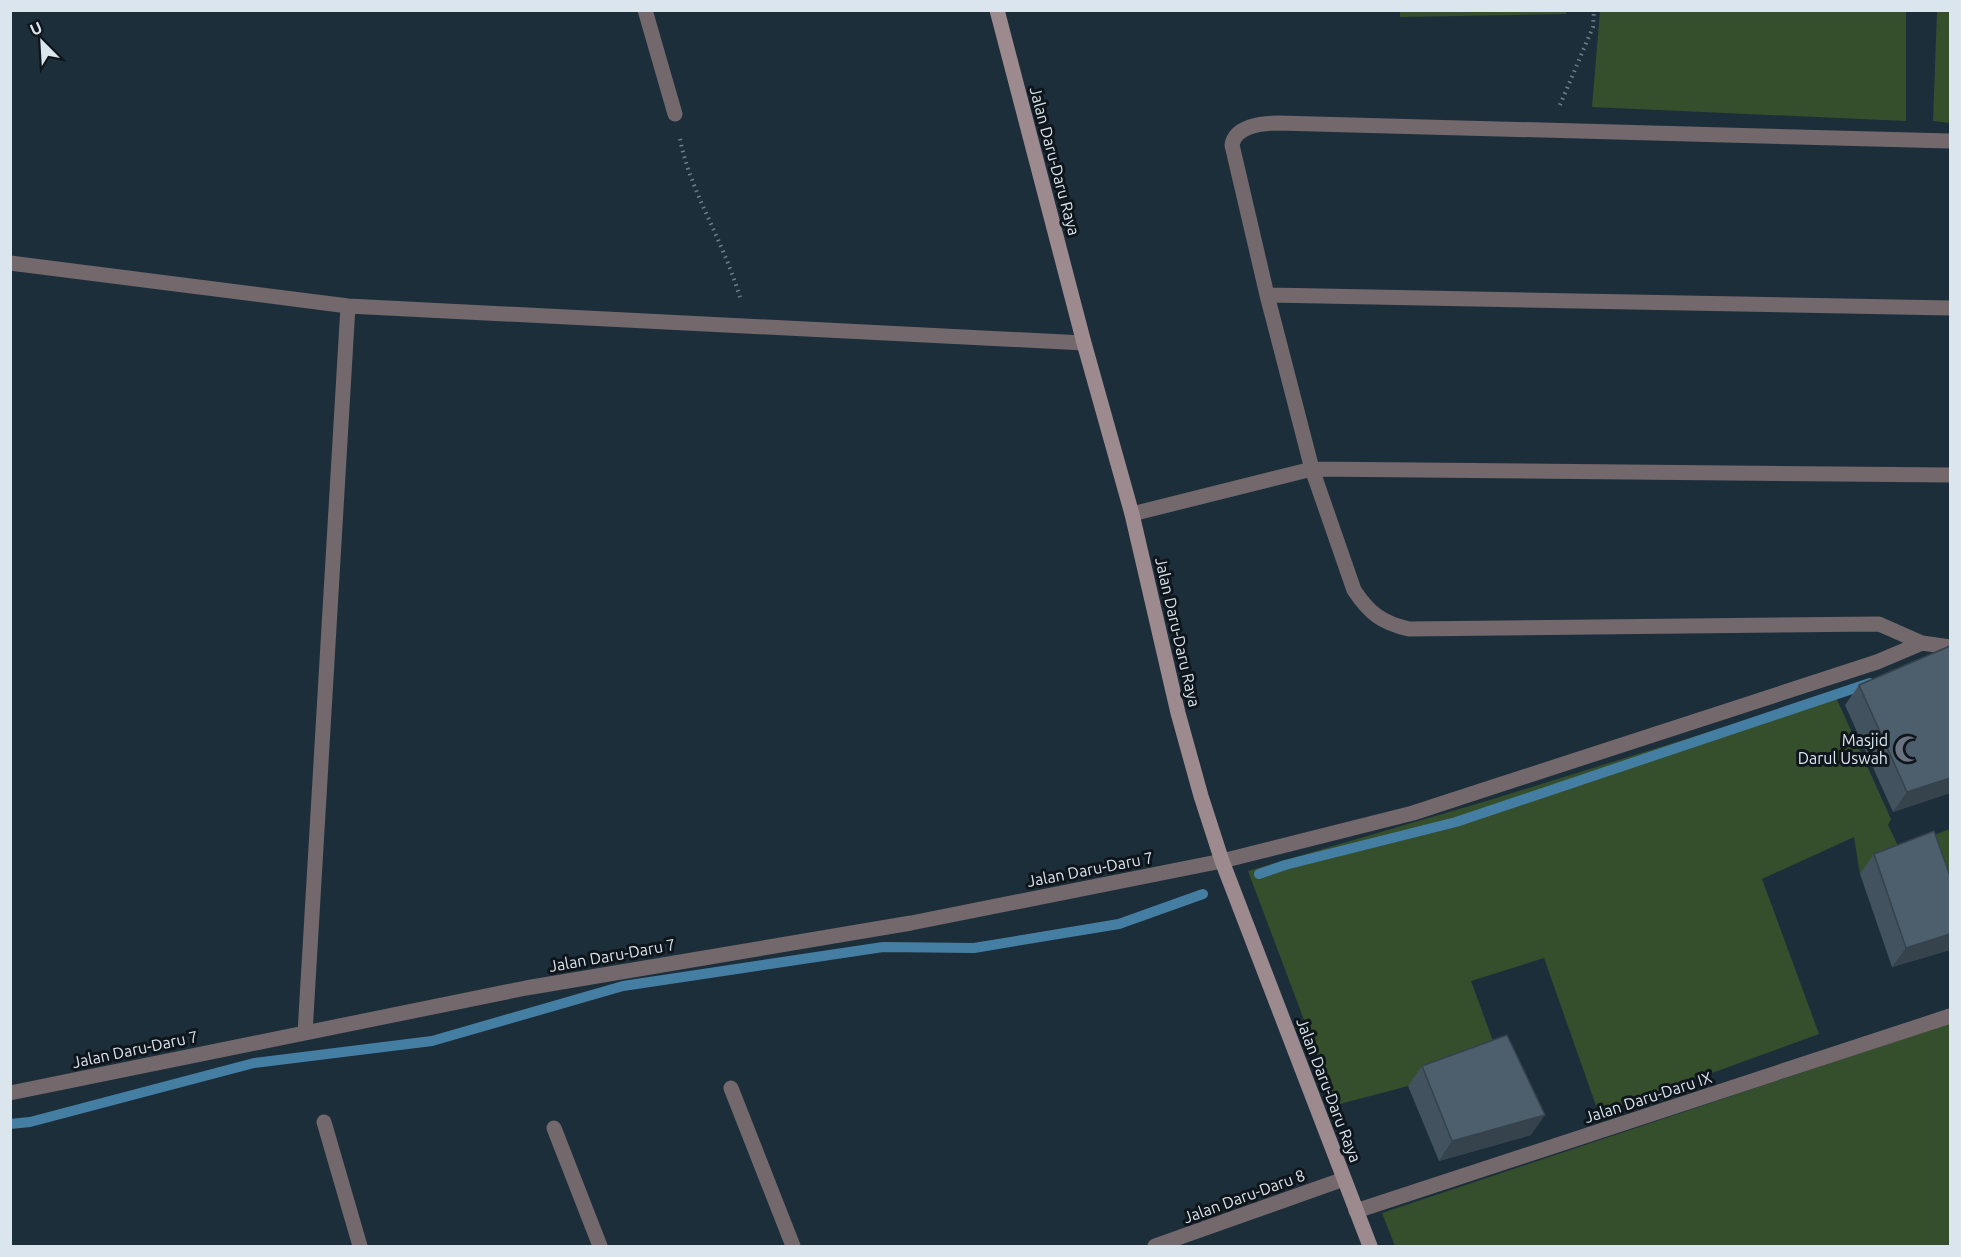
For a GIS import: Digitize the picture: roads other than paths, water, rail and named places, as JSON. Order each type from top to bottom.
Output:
[{"type":"main road","name":"Jalan Daru-Daru Raya","points":[[997,10],[1084,343],[1132,514],[1178,713],[1201,796],[1222,861],[1370,1246]]},
{"type":"street","points":[[645,10],[675,114]]},
{"type":"street","points":[[1950,141],[1270,123],[1262,123],[1240,132],[1232,141],[1267,295],[1312,469],[1354,590],[1364,606],[1377,617],[1394,626],[1409,629],[1879,624],[1922,643],[1950,647]]},
{"type":"street","points":[[10,263],[348,306],[1084,343]]},
{"type":"street","points":[[1267,295],[1950,308]]},
{"type":"street","points":[[305,1033],[348,306]]},
{"type":"street","points":[[1132,514],[1312,469],[1950,475]]},
{"type":"street","name":"Jalan Daru-Daru 7","points":[[10,1093],[526,987],[911,923],[1222,861],[1413,813],[1877,662],[1922,643]]},
{"type":"street","name":"Jalan Daru-Daru IX","points":[[1356,1210],[1950,1016]]},
{"type":"street","points":[[731,1088],[793,1246]]},
{"type":"street","points":[[324,1122],[360,1246]]},
{"type":"street","points":[[554,1128],[600,1246]]},
{"type":"street","name":"Jalan Daru-Daru 8","points":[[1155,1246],[1344,1179]]},
{"type":"waterway","points":[[1259,874],[1285,865],[1456,822],[1870,683]]},
{"type":"waterway","points":[[10,1124],[30,1122],[254,1063],[432,1041],[623,986],[883,947],[974,948],[1119,924],[1203,894]]},
{"type":"place","name":"Masjid Darul Uswah","points":[[1908,749]]}]
